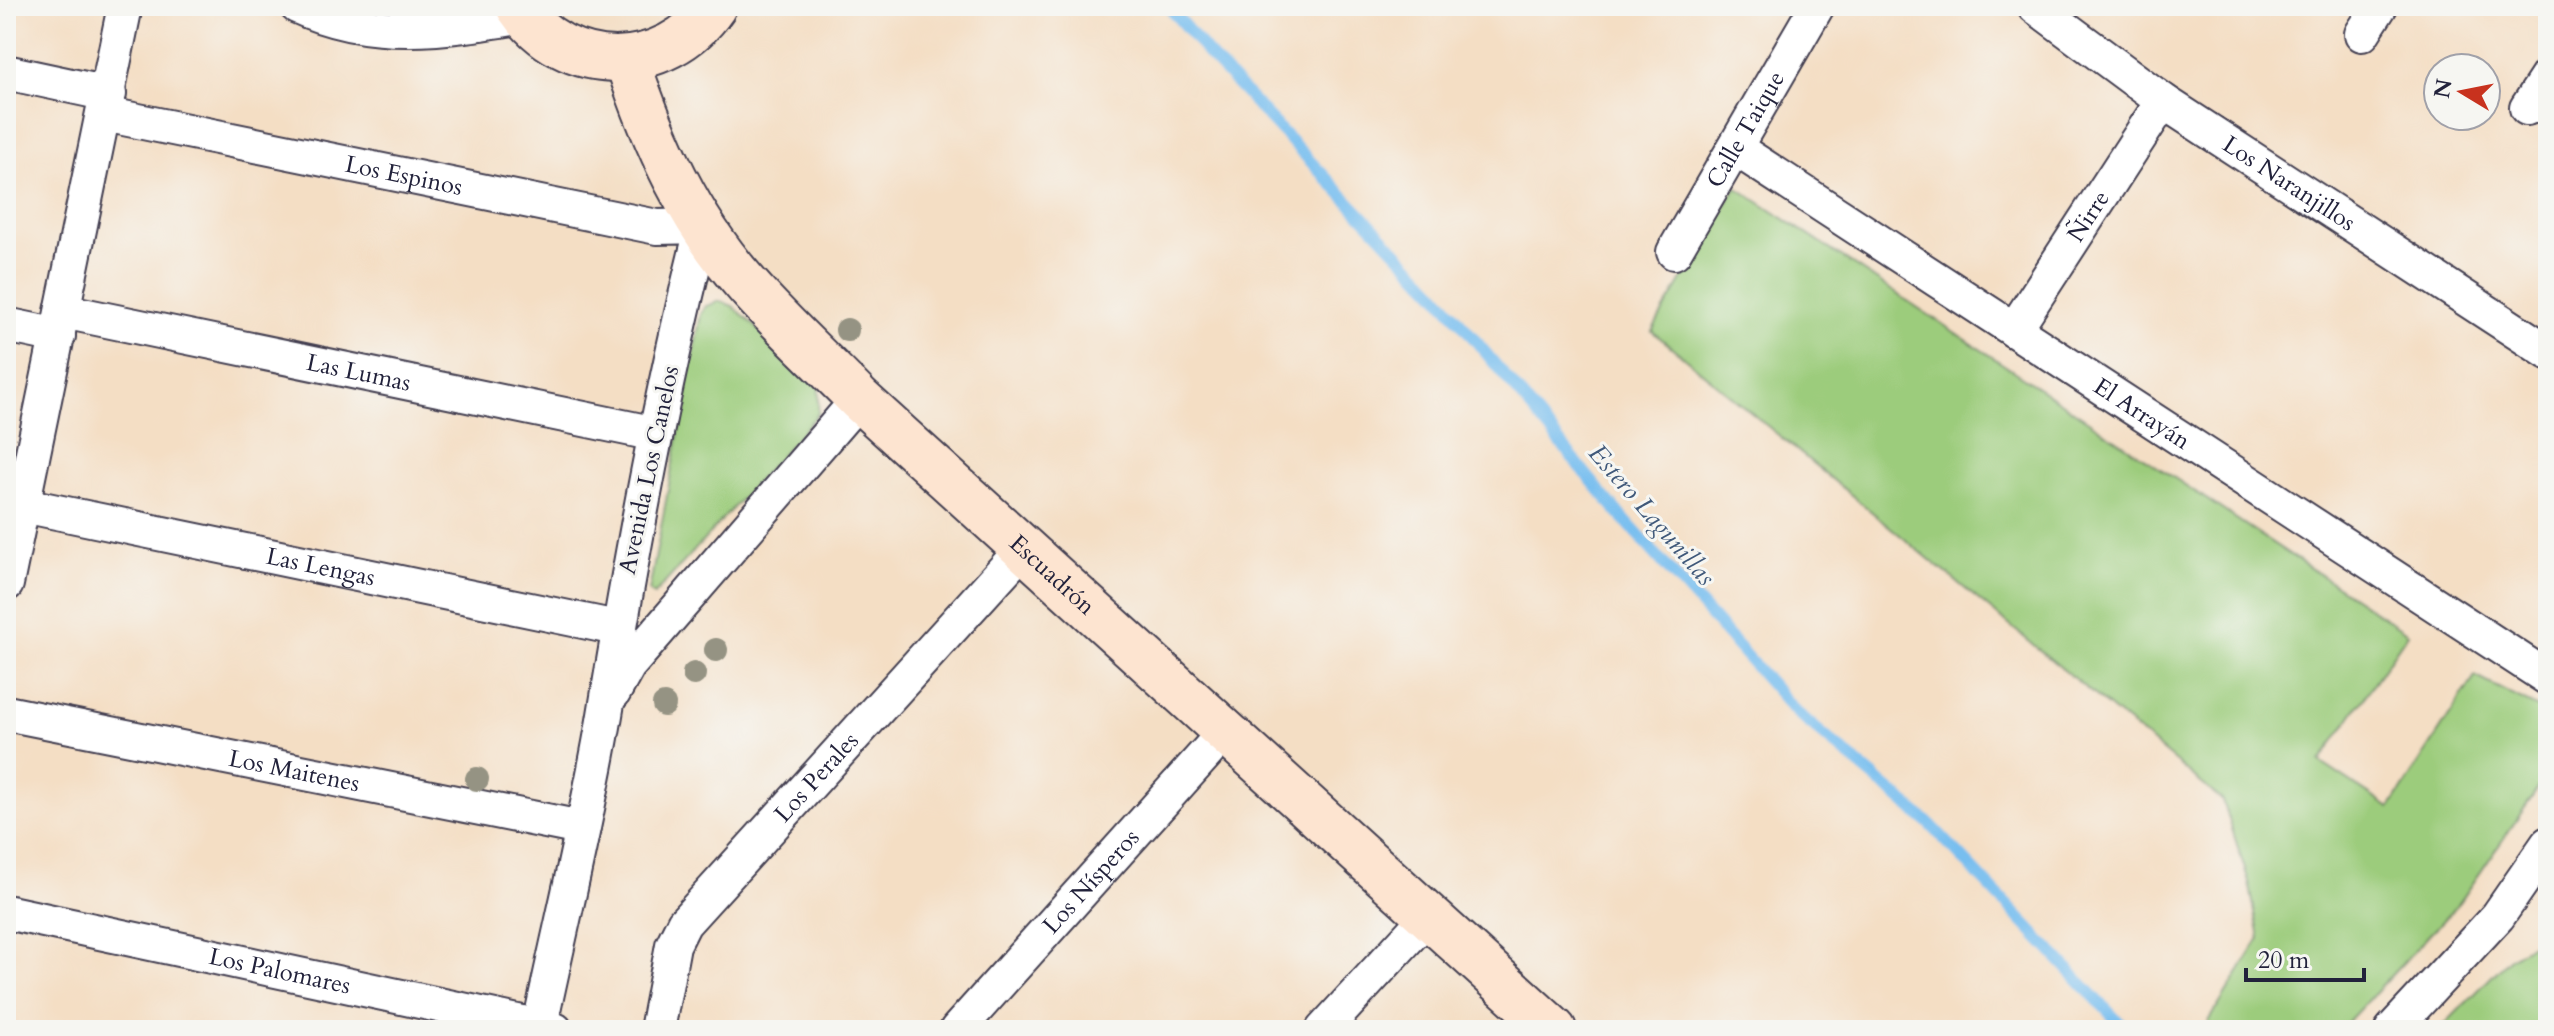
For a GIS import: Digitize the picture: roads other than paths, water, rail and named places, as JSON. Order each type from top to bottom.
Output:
[{"type":"street","points":[[6,580],[125,6]]},
{"type":"street","points":[[297,6],[360,27],[387,30],[442,29],[521,11],[538,30],[570,51],[589,57],[627,60],[645,57],[680,41],[714,6]]},
{"type":"street","name":"Calle Taique","points":[[1674,252],[1817,6]]},
{"type":"street","name":"Los Naranjillos","points":[[2035,6],[2163,101],[2548,352]]},
{"type":"street","name":"Escuadrón","points":[[627,60],[657,145],[703,226],[746,284],[859,399],[1554,1030]]},
{"type":"street","points":[[6,72],[107,104]]},
{"type":"street","points":[[2527,108],[2548,76]]},
{"type":"street","name":"Ñirre","points":[[2014,330],[2163,101]]},
{"type":"street","name":"Los Espinos","points":[[107,104],[657,227],[703,226]]},
{"type":"street","name":"El Arrayán","points":[[1735,148],[2548,678]]},
{"type":"street","name":"Avenida Los Canelos","points":[[545,1029],[581,828],[605,716],[617,628],[656,434],[703,226]]},
{"type":"street","points":[[6,325],[60,323]]},
{"type":"street","name":"Las Lumas","points":[[60,323],[656,434]]},
{"type":"street","name":"Avenida Los Canelos","points":[[605,716],[628,666],[859,399]]},
{"type":"street","name":"Las Lengas","points":[[23,505],[617,628]]},
{"type":"street","name":"Los Perales","points":[[657,1030],[673,945],[684,923],[1024,548]]},
{"type":"street","name":"Los Maitenes","points":[[6,713],[581,828]]},
{"type":"street","name":"Los Nísperos","points":[[957,1030],[1226,731]]},
{"type":"street","points":[[2392,1030],[2498,916],[2548,844]]},
{"type":"street","name":"Los Palomares","points":[[6,912],[545,1029]]},
{"type":"street","points":[[1323,1030],[1428,916]]},
{"type":"waterway","name":"Estero Lagunillas","points":[[1168,6],[1209,55],[1437,294],[1615,509],[1796,712],[1930,824],[2126,1030]]}]
